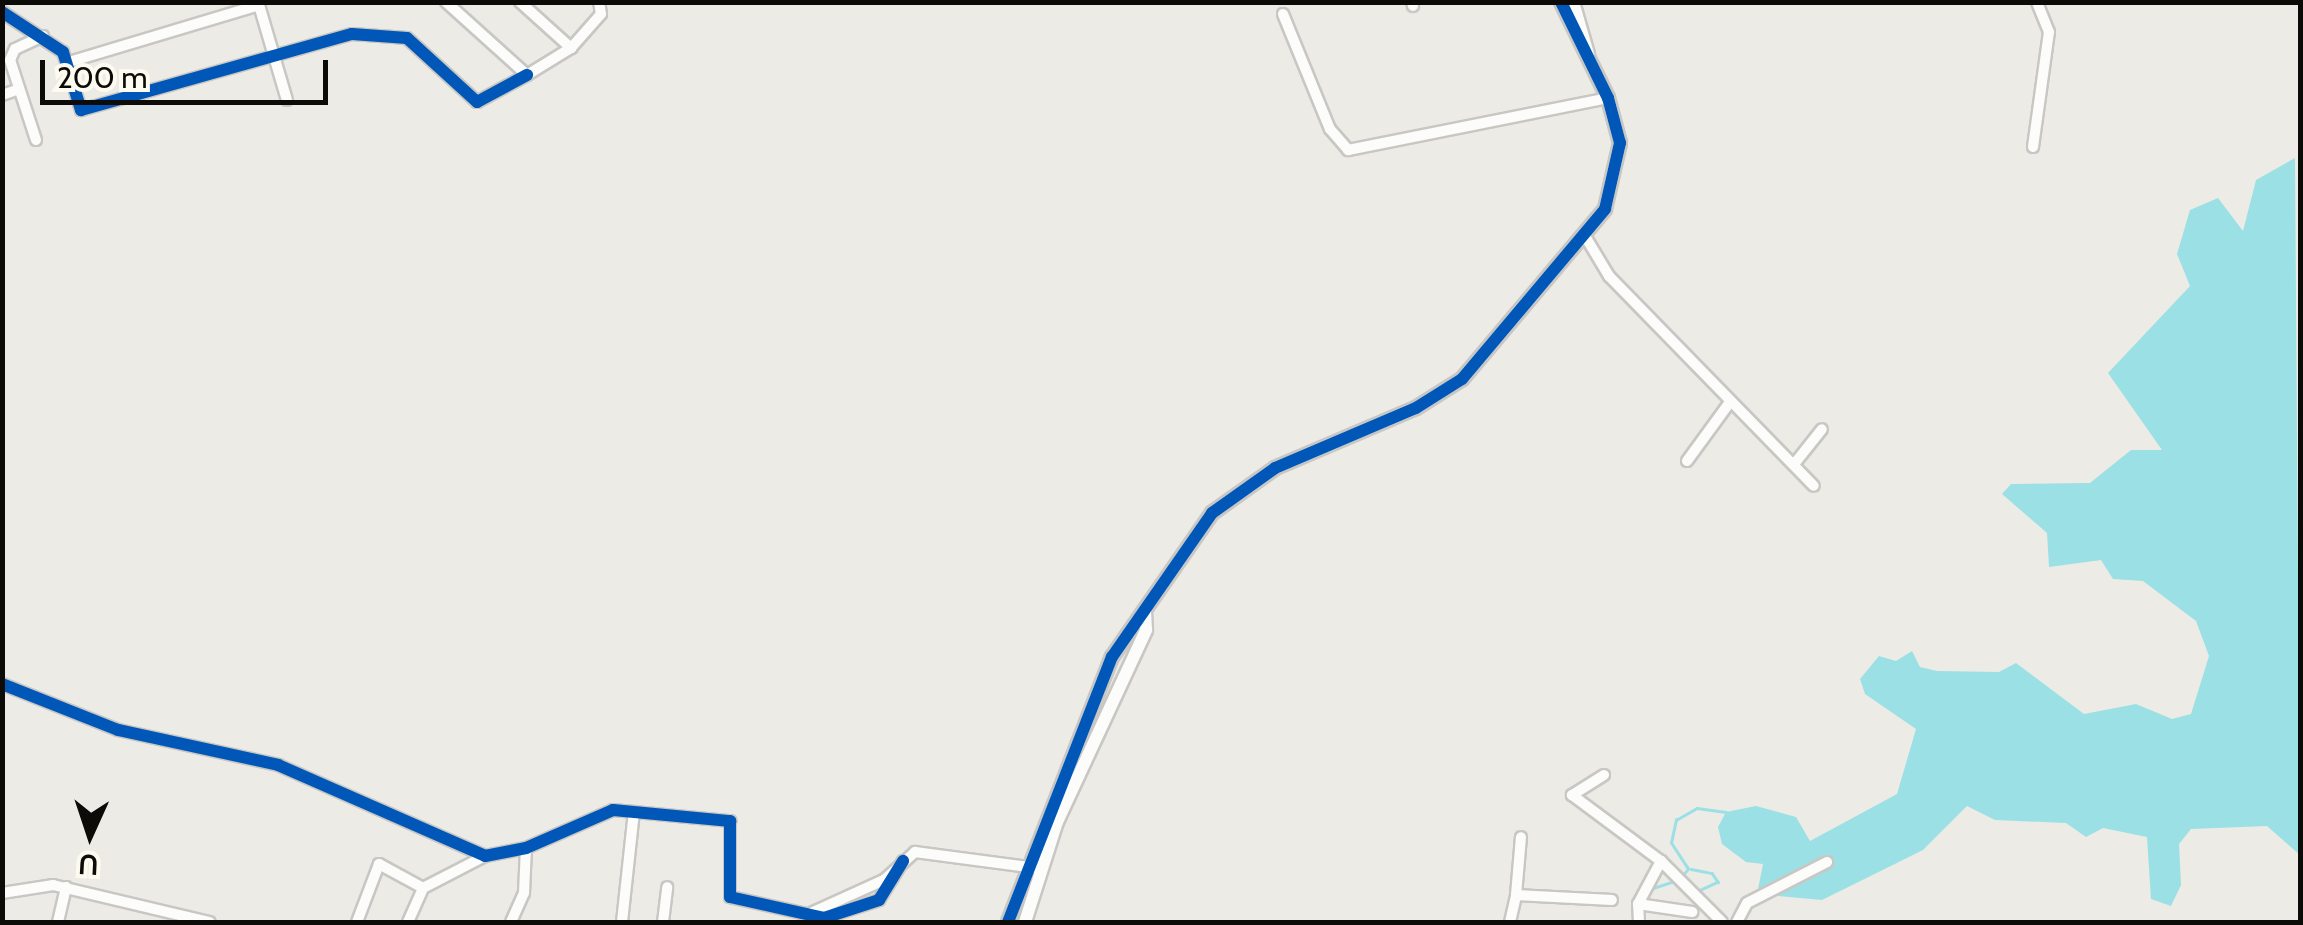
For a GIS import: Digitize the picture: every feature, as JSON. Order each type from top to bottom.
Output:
[{"type":"street","points":[[220,2],[229,13]]},
{"type":"street","points":[[446,2],[527,75]]},
{"type":"street","points":[[520,2],[571,48]]},
{"type":"street","points":[[1008,922],[1025,866],[1101,680],[1132,620],[1145,612],[1212,513],[1275,468],[1416,408],[1462,379],[1585,236],[1611,198],[1620,160],[1608,98],[1561,2]]},
{"type":"street","points":[[1573,2],[1588,56]]},
{"type":"street","points":[[2033,148],[2049,32],[2037,2]]},
{"type":"street","points":[[69,62],[264,6],[278,50],[287,100]]},
{"type":"street","points":[[2,12],[43,36],[69,62],[81,110],[278,50],[352,34],[401,35],[477,102],[571,48],[600,8]]},
{"type":"street","points":[[1283,14],[1330,129],[1348,150],[1608,98]]},
{"type":"street","points":[[36,140],[10,54],[43,36]]},
{"type":"street","points":[[2,95],[19,89]]},
{"type":"street","points":[[1585,236],[1609,276],[1730,402],[1796,463],[1814,486]]},
{"type":"street","points":[[1687,461],[1730,402]]},
{"type":"street","points":[[1796,463],[1822,429]]},
{"type":"street","points":[[1024,922],[1040,868],[1146,630],[1145,612]]},
{"type":"street","points":[[2,684],[118,730],[278,765],[485,856]]},
{"type":"street","points":[[1604,776],[1572,794],[1664,865],[1722,922]]},
{"type":"street","points":[[408,922],[423,888],[485,856],[526,848],[597,814],[634,812],[730,820],[730,897],[824,918],[859,909],[893,888],[904,861],[923,852],[1040,868]]},
{"type":"street","points":[[622,922],[634,812]]},
{"type":"street","points":[[1510,922],[1521,838]]},
{"type":"street","points":[[511,922],[524,893],[526,848]]},
{"type":"street","points":[[1737,922],[1747,903],[1827,862]]},
{"type":"street","points":[[357,922],[380,864],[423,888]]},
{"type":"street","points":[[1639,922],[1638,904],[1664,865]]},
{"type":"street","points":[[2,894],[66,887],[168,917],[210,922]]},
{"type":"street","points":[[58,922],[66,887]]},
{"type":"street","points":[[663,922],[667,887]]},
{"type":"street","points":[[1516,895],[1612,900]]},
{"type":"street","points":[[1638,904],[1692,912]]},
{"type":"water","points":[[2295,158],[2300,855],[2267,826],[2191,829],[2179,844],[2181,885],[2171,906],[2151,899],[2147,837],[2103,828],[2086,837],[2066,823],[1995,820],[1967,806],[1923,850],[1822,900],[1757,894],[1763,864],[1746,862],[1722,844],[1718,827],[1726,812],[1756,806],[1796,817],[1810,841],[1897,794],[1916,729],[1865,694],[1860,679],[1879,656],[1896,661],[1912,651],[1920,667],[1937,671],[1999,672],[2016,663],[2084,714],[2136,704],[2172,719],[2191,714],[2209,656],[2196,621],[2143,581],[2113,579],[2101,560],[2049,567],[2047,533],[2002,494],[2011,484],[2090,483],[2131,450],[2162,450],[2108,373],[2190,286],[2177,254],[2190,210],[2218,198],[2243,231],[2256,180]]},
{"type":"waterway","points":[[1683,875],[1688,869],[1671,843],[1676,820],[1697,808],[1726,812]]},
{"type":"waterway","points":[[1691,869],[1712,873],[1718,882],[1699,891]]},
{"type":"waterway","points":[[1653,888],[1677,880]]},
{"type":"cycle path","points":[[1008,922],[1112,657],[1212,513],[1275,468],[1416,408],[1462,379],[1605,209],[1620,143],[1608,98],[1561,2]]},
{"type":"cycle path","points":[[2,12],[63,52],[81,110],[352,34],[407,38],[477,102],[527,75]]},
{"type":"cycle path","points":[[2,684],[118,730],[278,765],[485,856],[526,848],[613,810],[730,821],[730,897],[824,918],[879,900],[903,861]]}]
